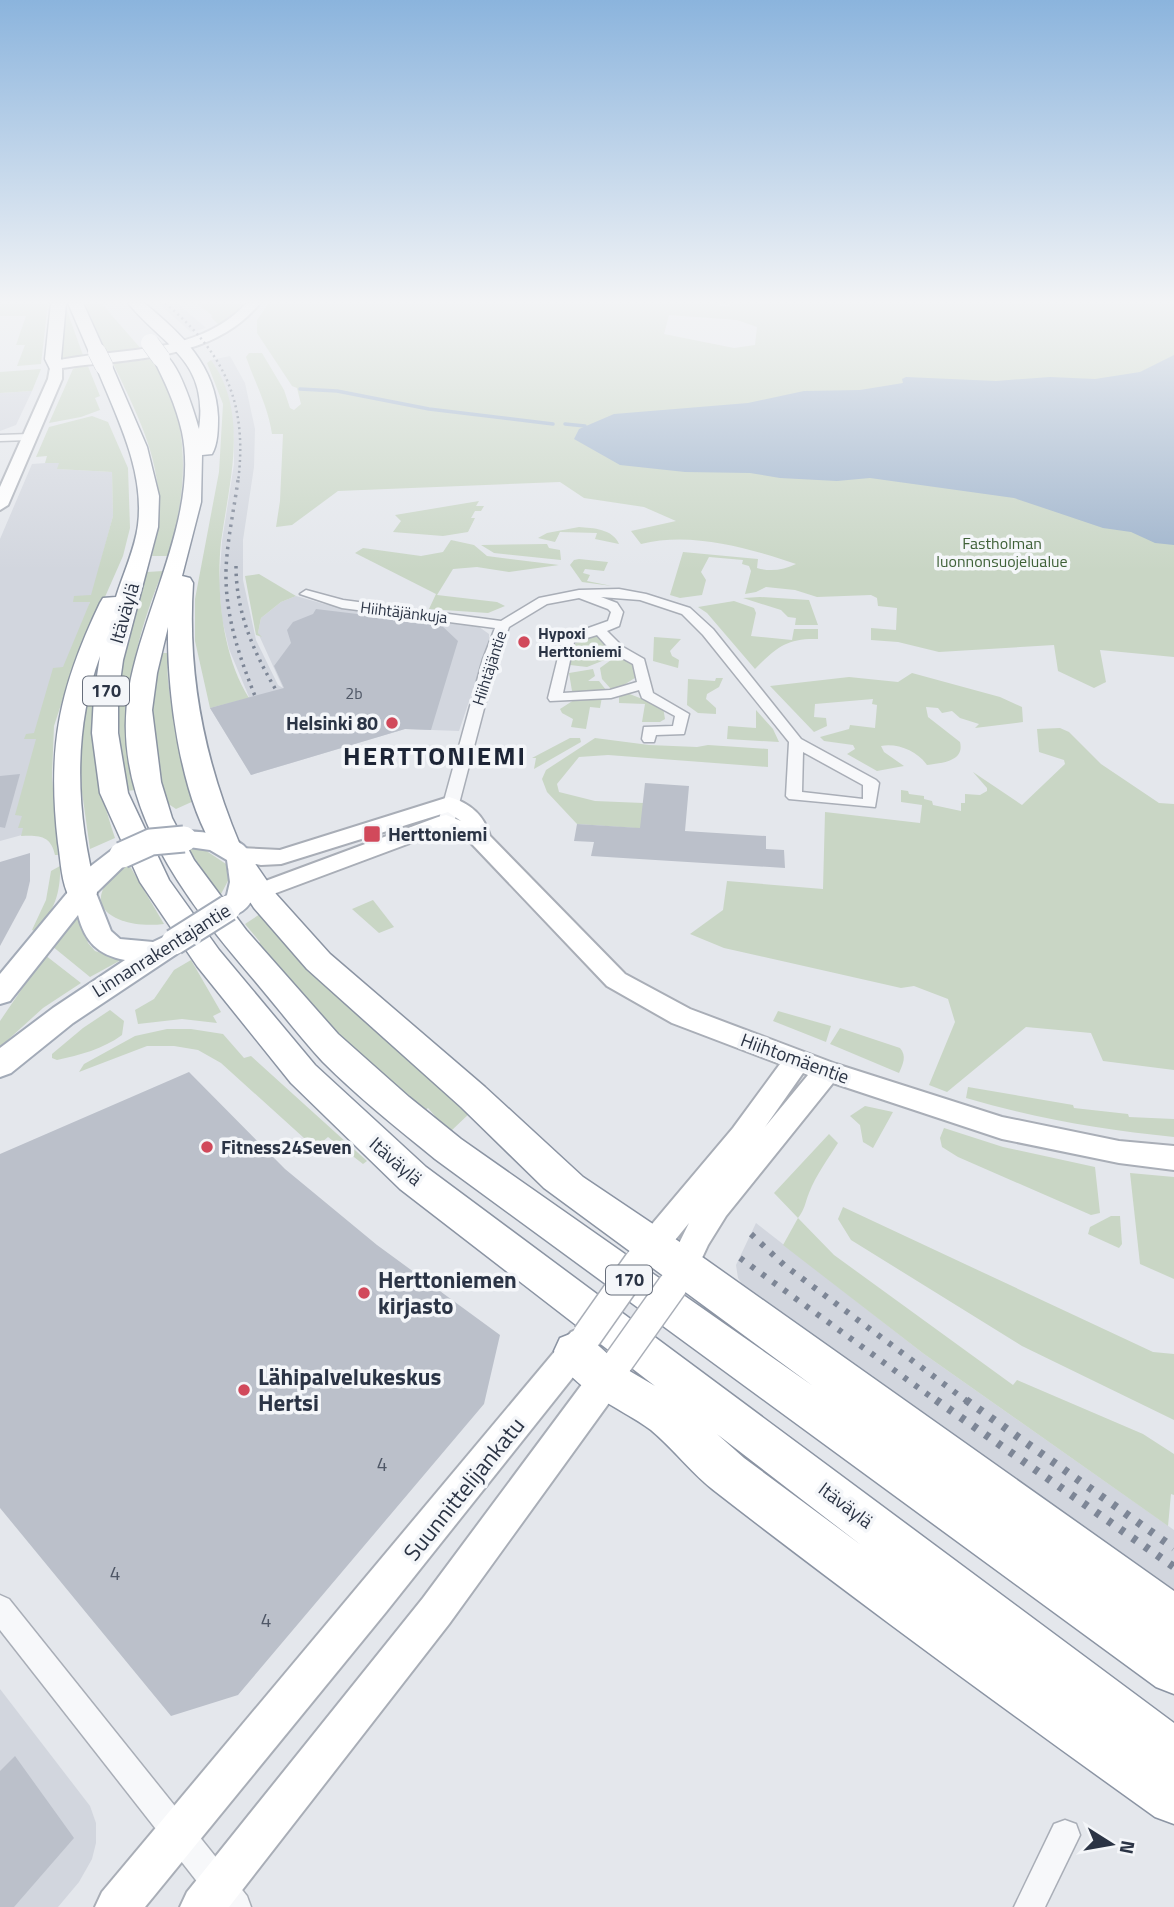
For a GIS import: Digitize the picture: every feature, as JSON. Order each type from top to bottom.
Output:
[{"type":"highway","name":"Itäväylä","points":[[114,392],[138,447],[149,496],[148,527],[111,660],[106,696],[105,733],[114,793],[155,882],[208,958],[303,1074],[413,1178],[1174,1755]]},
{"type":"highway","name":"Itäväylä","points":[[178,392],[192,433],[194,495],[183,544],[158,618],[146,666],[139,717],[143,761],[157,816],[184,870],[219,919],[345,1062],[448,1149],[1174,1669]]},
{"type":"highway","points":[[194,495],[207,440],[209,402],[206,392]]},
{"type":"highway","points":[[82,893],[77,876],[68,808],[68,728],[88,652],[112,600],[149,496]]},
{"type":"highway","points":[[183,544],[183,576],[178,618],[179,662],[185,706],[210,804],[239,878],[305,948],[481,1104],[568,1187],[661,1265],[700,1277],[730,1302],[1174,1620]]},
{"type":"highway","points":[[597,1357],[728,1474],[913,1614],[1174,1798]]},
{"type":"main road","points":[[0,994],[82,893],[105,867],[122,855],[151,842],[184,839],[239,878]]},
{"type":"main road","name":"Linnanrakentajantie","points":[[0,1065],[36,1033],[78,1002],[166,947],[239,878]]},
{"type":"main road","points":[[82,893],[90,903],[101,941],[119,951],[166,947]]},
{"type":"street","points":[[0,505],[50,392]]},
{"type":"street","points":[[0,438],[29,436]]},
{"type":"street","name":"Hiihtäjäntie","points":[[447,813],[490,659],[503,625],[543,601],[583,594],[620,593],[686,611],[708,632],[796,742],[871,783],[870,804],[794,796],[796,742]]},
{"type":"street","name":"Hiihtäjänkuja","points":[[306,594],[342,604],[503,625]]},
{"type":"street","points":[[583,594],[612,606],[617,612],[614,623],[599,631],[568,640],[555,698],[611,694],[643,685]]},
{"type":"street","points":[[599,631],[618,650],[639,662],[647,695],[681,714],[679,731],[649,730],[649,739]]},
{"type":"street","points":[[239,878],[447,813]]},
{"type":"street","points":[[239,878],[261,858],[281,857],[447,813]]},
{"type":"street","name":"Hiihtomäentie","points":[[447,813],[480,838],[616,980],[681,1016],[827,1071],[1002,1128],[1108,1150],[1174,1158]]},
{"type":"street","name":"Suunnittelijankatu","points":[[219,1900],[436,1611],[597,1357],[661,1265],[743,1136],[798,1060]]},
{"type":"street","name":"Suunnittelijankatu","points":[[661,1265],[716,1207],[827,1071]]},
{"type":"street","name":"Suunnittelijankatu","points":[[117,1907],[177,1835],[597,1357]]},
{"type":"street","points":[[0,1608],[177,1835],[219,1900]]},
{"type":"street","points":[[1029,1907],[1065,1835]]},
{"type":"shaded area","points":[[32,392],[16,425],[0,431],[0,393]]},
{"type":"shaded area","points":[[222,392],[247,392],[255,429],[254,467],[243,540],[243,580],[256,640],[278,685],[283,688],[258,633],[261,618],[281,602],[296,596],[324,604],[475,624],[489,634],[489,642],[459,731],[405,729],[251,775],[210,708],[249,697],[229,649],[222,619],[219,585],[222,541],[234,464],[234,436]]},
{"type":"shaded area","points":[[60,462],[58,469],[112,472],[113,516],[90,602],[47,736],[22,835],[0,841],[0,539],[32,464]]},
{"type":"shaded area","points":[[756,1223],[924,1354],[1174,1530],[1174,1593],[744,1287],[738,1278],[736,1265]]},
{"type":"shaded area","points":[[0,1689],[90,1806],[96,1823],[96,1843],[92,1859],[79,1882],[58,1907],[0,1907]]},
{"type":"green space","points":[[63,392],[98,392],[100,396],[95,398],[100,410],[49,423]]},
{"type":"green space","points":[[127,392],[169,392],[180,429],[183,454],[180,506],[168,556],[152,556],[159,502],[157,478],[152,455]]},
{"type":"green space","points":[[218,392],[226,392],[230,403],[234,449],[221,542],[219,581],[227,643],[249,698],[210,708],[195,641],[195,599],[219,472],[223,404]]},
{"type":"green space","name":"Fastholman luonnonsuojelualue","points":[[259,392],[285,392],[290,408],[294,410],[301,404],[298,392],[1174,392],[1174,657],[1100,650],[1106,682],[1094,688],[1058,671],[1054,645],[939,652],[898,642],[871,640],[871,628],[896,630],[897,608],[878,606],[877,598],[871,595],[817,597],[795,590],[766,587],[745,594],[751,571],[749,566],[742,564],[743,560],[709,557],[701,572],[706,580],[702,595],[680,598],[670,595],[683,552],[758,559],[757,568],[767,570],[796,564],[739,547],[699,540],[660,540],[641,544],[631,531],[676,521],[644,507],[584,498],[560,482],[338,491],[292,525],[276,527],[283,434],[272,434]]},
{"type":"green space","points":[[92,416],[108,422],[128,468],[130,528],[123,556],[71,674],[54,726],[52,776],[58,855],[55,855],[47,840],[21,836],[23,828],[18,828],[22,816],[15,815],[36,739],[24,739],[26,734],[34,733],[53,668],[63,667],[90,602],[73,602],[74,596],[91,595],[113,516],[112,472],[57,469],[59,463],[45,463],[47,456],[36,457],[49,427]]},
{"type":"green space","points":[[479,501],[476,506],[484,506],[481,511],[475,511],[471,518],[475,518],[468,532],[443,536],[393,532],[401,521],[395,515]]},
{"type":"green space","points":[[579,527],[607,532],[619,544],[595,539],[597,533],[560,532],[555,542],[538,538],[547,533]]},
{"type":"green space","points":[[451,540],[474,545],[487,556],[559,565],[509,572],[477,567],[453,569],[437,595],[497,602],[505,606],[488,613],[429,609],[436,594],[355,553],[363,548],[421,556],[443,552]]},
{"type":"green space","points":[[547,544],[549,548],[560,550],[561,560],[494,553],[481,545]]},
{"type":"green space","points":[[579,559],[608,562],[604,571],[585,569],[583,573],[590,575],[587,581],[612,586],[582,582],[570,565]]},
{"type":"green space","points":[[163,571],[136,652],[131,679],[128,734],[135,790],[127,791],[119,731],[125,655],[147,572]]},
{"type":"green space","points":[[259,574],[296,596],[281,602],[261,618],[258,633],[262,637],[256,635],[245,576]]},
{"type":"green space","points":[[743,598],[809,600],[818,625],[795,625],[796,618],[788,617],[781,610]]},
{"type":"green space","points":[[734,601],[754,608],[756,613],[751,636],[792,640],[794,629],[818,629],[818,639],[798,640],[782,646],[755,669],[707,613],[698,607]]},
{"type":"green space","points":[[595,634],[610,648],[607,659],[587,667],[570,665],[568,661],[572,645]]},
{"type":"green space","points":[[654,637],[681,639],[670,651],[672,656],[679,660],[678,668],[653,661]]},
{"type":"green space","points":[[96,649],[103,652],[94,701],[94,746],[101,791],[115,838],[90,849],[82,792],[79,735]]},
{"type":"green space","points":[[158,653],[169,653],[167,668],[172,705],[196,800],[176,809],[164,801],[150,707]]},
{"type":"green space","points":[[624,657],[635,664],[638,676],[619,688],[611,689],[602,679],[600,668],[611,660]]},
{"type":"green space","points":[[593,669],[595,676],[588,681],[599,681],[605,692],[572,691],[569,673]]},
{"type":"green space","points":[[912,673],[1000,697],[1022,707],[1023,722],[975,728],[979,724],[960,718],[952,711],[942,713],[938,708],[926,707],[928,717],[960,742],[959,754],[950,760],[927,765],[907,749],[881,746],[884,752],[904,766],[877,771],[847,754],[855,749],[853,745],[824,741],[820,737],[849,729],[850,725],[875,728],[877,705],[872,704],[873,699],[815,704],[814,717],[826,718],[827,726],[814,732],[770,686],[849,677],[898,682]]},
{"type":"green space","points":[[716,678],[723,678],[719,687],[707,694],[706,699],[716,708],[716,714],[698,713],[687,705],[688,679],[715,681]]},
{"type":"green space","points":[[627,693],[663,707],[665,719],[660,722],[642,722],[645,704],[619,703],[619,695]]},
{"type":"green space","points":[[602,697],[600,708],[590,707],[586,729],[571,727],[573,719],[560,709],[574,700]]},
{"type":"green space","points":[[756,710],[773,729],[779,742],[727,739],[728,726],[756,728]]},
{"type":"green space","points":[[1060,728],[1069,732],[1101,764],[1159,803],[1174,804],[1174,1070],[1103,1061],[1091,1033],[1026,1027],[947,1092],[929,1085],[955,1022],[948,999],[914,986],[901,988],[724,948],[690,934],[723,910],[727,881],[823,889],[825,812],[920,823],[922,805],[901,802],[901,790],[924,796],[924,799],[932,801],[933,805],[961,811],[965,794],[980,795],[987,791],[973,772],[1022,805],[1065,764],[1064,760],[1039,752],[1037,729]]},
{"type":"green space","points":[[570,738],[580,738],[581,742],[534,769],[536,758],[532,758]]},
{"type":"green space","points":[[595,738],[649,745],[768,749],[768,767],[608,755],[579,757],[557,784],[559,792],[595,801],[643,803],[650,829],[577,824],[547,792],[542,779],[546,770]]},
{"type":"green space","points":[[188,848],[205,850],[226,864],[230,877],[220,896]]},
{"type":"green space","points":[[128,863],[164,924],[129,923],[106,911],[101,901],[103,890],[111,877]]},
{"type":"green space","points":[[60,866],[55,901],[37,932],[32,930],[46,900],[51,871]]},
{"type":"green space","points":[[373,900],[394,927],[379,933],[352,909]]},
{"type":"green space","points":[[260,914],[386,1041],[472,1111],[451,1131],[428,1108],[423,1112],[335,1035],[258,944],[260,942],[245,924]]},
{"type":"green space","points":[[80,918],[88,943],[95,951],[121,960],[90,977],[52,946],[73,921]]},
{"type":"green space","points":[[45,955],[81,983],[43,1008],[0,1047],[0,1021]]},
{"type":"green space","points":[[191,960],[221,1012],[213,1016],[217,1023],[182,1019],[138,1024],[135,1010],[154,999],[174,970]]},
{"type":"green space","points":[[110,1010],[124,1021],[122,1035],[91,1051],[57,1060],[52,1058],[52,1054],[83,1028]]},
{"type":"green space","points":[[778,1011],[831,1026],[826,1042],[773,1021]]},
{"type":"green space","points":[[840,1028],[900,1048],[904,1057],[899,1073],[830,1044]]},
{"type":"green space","points":[[167,1029],[191,1029],[223,1034],[244,1058],[251,1056],[367,1161],[363,1164],[328,1137],[315,1148],[221,1063],[198,1050],[174,1046],[147,1046],[79,1072],[84,1064],[135,1036]]},
{"type":"green space","points":[[968,1087],[1073,1105],[1074,1108],[1128,1114],[1129,1117],[1174,1119],[1174,1137],[1095,1127],[1017,1112],[966,1098]]},
{"type":"green space","points":[[865,1106],[893,1112],[873,1148],[863,1142],[860,1125],[850,1116]]},
{"type":"green space","points":[[944,1128],[1003,1147],[1095,1167],[1100,1213],[1091,1215],[958,1157],[942,1147],[940,1138]]},
{"type":"green space","points":[[829,1134],[838,1143],[815,1180],[798,1218],[774,1193]]},
{"type":"green space","points":[[1130,1173],[1174,1177],[1174,1279],[1140,1264]]},
{"type":"green space","points":[[843,1207],[1153,1352],[1174,1354],[1174,1420],[1022,1346],[851,1240],[838,1219]]},
{"type":"green space","points":[[1111,1216],[1120,1216],[1122,1244],[1119,1248],[1088,1234],[1090,1227]]},
{"type":"green space","points":[[798,1218],[834,1255],[1013,1385],[1017,1380],[1143,1434],[1174,1454],[1174,1495],[1171,1494],[1168,1526],[924,1354],[783,1245]]},
{"type":"water","points":[[799,392],[1174,392],[1174,545],[1155,543],[1131,532],[1103,528],[1014,498],[870,478],[837,481],[780,478],[750,473],[685,472],[620,465],[574,439],[579,429],[614,414],[748,403]]},
{"type":"building","points":[[316,609],[440,624],[458,641],[431,730],[405,729],[251,775],[210,708],[284,688],[274,666],[291,643],[287,630],[293,622],[313,614]]},
{"type":"building","points":[[20,774],[5,828],[0,827],[0,776]]},
{"type":"building","points":[[645,783],[689,786],[685,831],[766,836],[766,849],[784,850],[785,868],[591,856],[594,842],[574,841],[577,824],[640,828]]},
{"type":"building","points":[[30,853],[30,881],[26,898],[0,946],[0,862]]},
{"type":"building","name":"Lähipalvelukeskus Hertsi","points":[[189,1072],[285,1169],[377,1245],[500,1335],[484,1404],[238,1695],[171,1716],[0,1508],[0,1154]]},
{"type":"building","points":[[15,1756],[74,1838],[14,1907],[0,1907],[0,1771]]},
{"type":"waterway","points":[[342,392],[429,409],[553,424]]},
{"type":"waterway","points":[[565,424],[585,426]]},
{"type":"railway","points":[[231,392],[239,428],[238,482]]},
{"type":"railway","points":[[238,480],[228,548],[226,587],[234,635],[255,696]]},
{"type":"railway","points":[[236,566],[239,599],[247,631],[276,690]]},
{"type":"railway","points":[[751,1234],[784,1265],[968,1402]]},
{"type":"railway","points":[[740,1258],[938,1402]]},
{"type":"railway","points":[[936,1400],[1174,1567]]},
{"type":"railway","points":[[966,1400],[1174,1548]]},
{"type":"place","name":"Hypoxi Herttoniemi","points":[[524,642]]},
{"type":"place","name":"Helsinki 80","points":[[392,723]]},
{"type":"place","name":"Herttoniemi","points":[[372,834]]},
{"type":"place","name":"Fitness24Seven","points":[[207,1147]]},
{"type":"place","name":"Herttoniemen kirjasto","points":[[364,1293]]},
{"type":"place","name":"Lähipalvelukeskus Hertsi","points":[[244,1390]]},
{"type":"district","name":"HERTTONIEMI","points":[[435,756]]}]
